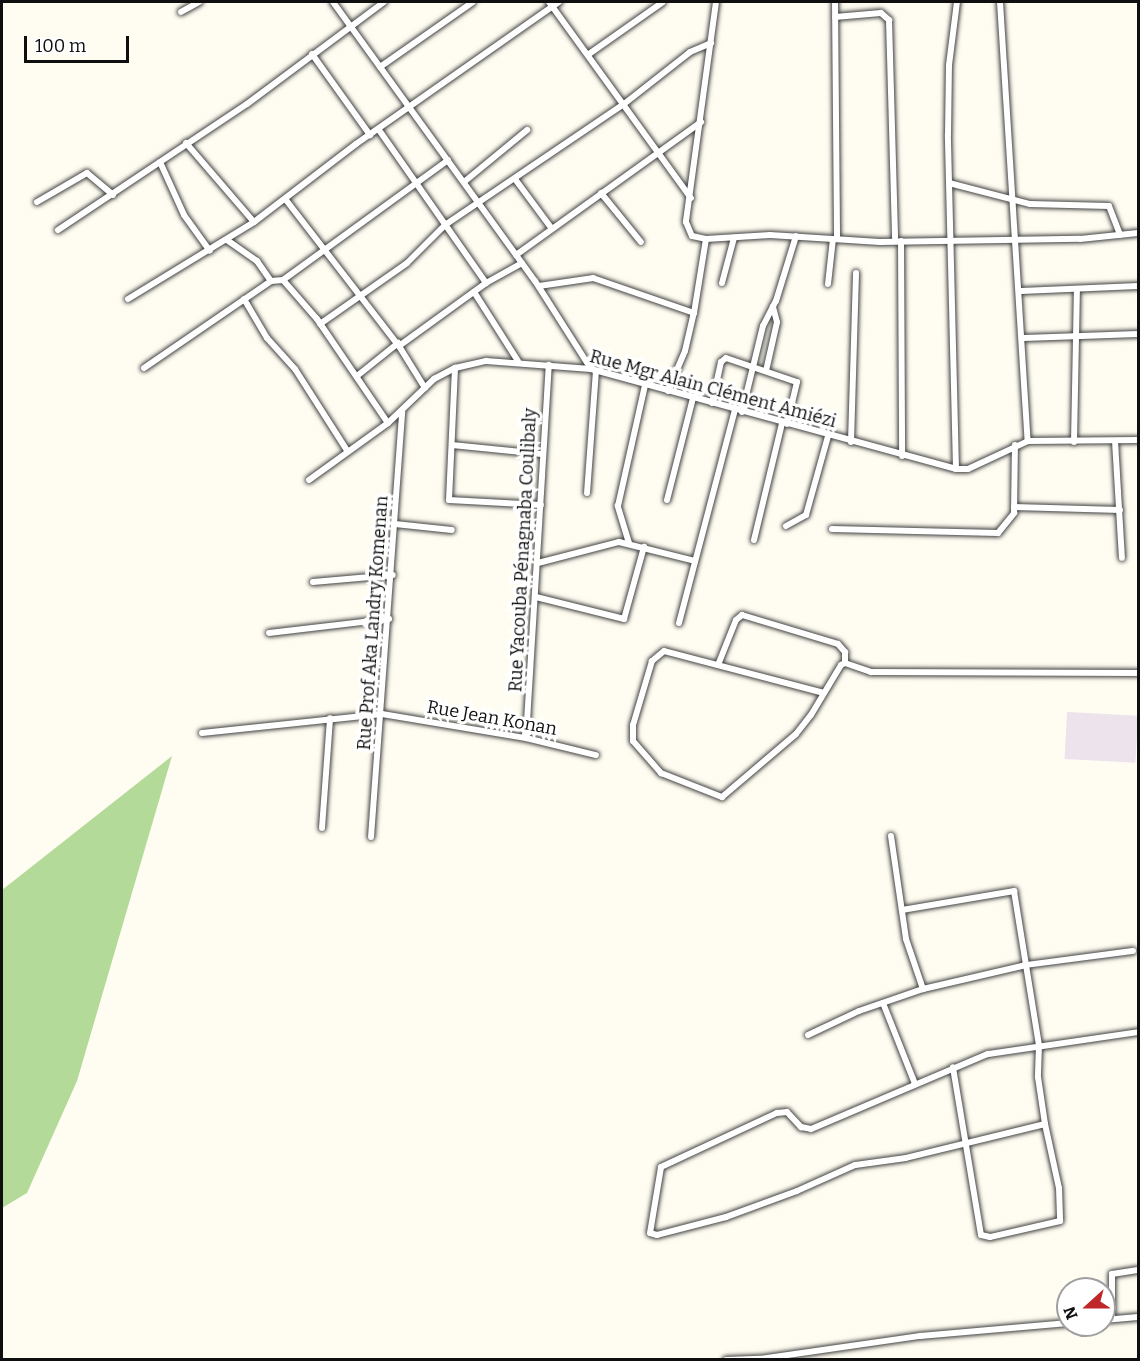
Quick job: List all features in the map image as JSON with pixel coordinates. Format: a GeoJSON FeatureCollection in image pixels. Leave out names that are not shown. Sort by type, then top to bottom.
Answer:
{"type":"FeatureCollection","features":[{"type":"Feature","properties":{"kind":"street"},"geometry":{"type":"LineString","coordinates":[[181,12],[199,2]]}},
{"type":"Feature","properties":{"kind":"street"},"geometry":{"type":"LineString","coordinates":[[333,2],[539,286],[594,370],[587,493]]}},
{"type":"Feature","properties":{"kind":"street"},"geometry":{"type":"LineString","coordinates":[[58,230],[247,104],[350,25],[384,2]]}},
{"type":"Feature","properties":{"kind":"street"},"geometry":{"type":"LineString","coordinates":[[380,67],[473,2]]}},
{"type":"Feature","properties":{"kind":"street"},"geometry":{"type":"LineString","coordinates":[[128,299],[210,251],[286,200],[370,135],[551,4],[559,2]]}},
{"type":"Feature","properties":{"kind":"street"},"geometry":{"type":"LineString","coordinates":[[589,54],[663,2]]}},
{"type":"Feature","properties":{"kind":"street"},"geometry":{"type":"LineString","coordinates":[[716,2],[691,198],[688,231],[692,236],[706,239],[796,236],[898,241],[1138,234]]}},
{"type":"Feature","properties":{"kind":"street"},"geometry":{"type":"LineString","coordinates":[[828,284],[835,239],[835,2]]}},
{"type":"Feature","properties":{"kind":"street"},"geometry":{"type":"LineString","coordinates":[[956,469],[949,183],[949,65],[957,2]]}},
{"type":"Feature","properties":{"kind":"street"},"geometry":{"type":"LineString","coordinates":[[1000,2],[1012,201],[1024,338],[1028,441]]}},
{"type":"Feature","properties":{"kind":"street"},"geometry":{"type":"LineString","coordinates":[[551,4],[691,198]]}},
{"type":"Feature","properties":{"kind":"street"},"geometry":{"type":"LineString","coordinates":[[835,17],[881,13],[889,20],[898,241],[902,456]]}},
{"type":"Feature","properties":{"kind":"street"},"geometry":{"type":"LineString","coordinates":[[320,324],[363,296],[407,262],[445,225],[478,201],[515,179],[624,105],[690,52],[711,43]]}},
{"type":"Feature","properties":{"kind":"street"},"geometry":{"type":"LineString","coordinates":[[312,54],[370,135]]}},
{"type":"Feature","properties":{"kind":"street"},"geometry":{"type":"LineString","coordinates":[[516,255],[701,122]]}},
{"type":"Feature","properties":{"kind":"street"},"geometry":{"type":"LineString","coordinates":[[379,130],[486,283]]}},
{"type":"Feature","properties":{"kind":"street"},"geometry":{"type":"LineString","coordinates":[[464,182],[527,130]]}},
{"type":"Feature","properties":{"kind":"street"},"geometry":{"type":"LineString","coordinates":[[186,143],[254,222]]}},
{"type":"Feature","properties":{"kind":"street"},"geometry":{"type":"LineString","coordinates":[[144,368],[166,349],[272,281],[283,280],[448,159]]}},
{"type":"Feature","properties":{"kind":"street"},"geometry":{"type":"LineString","coordinates":[[160,162],[184,215],[210,251]]}},
{"type":"Feature","properties":{"kind":"street"},"geometry":{"type":"LineString","coordinates":[[37,202],[87,173],[113,195]]}},
{"type":"Feature","properties":{"kind":"street"},"geometry":{"type":"LineString","coordinates":[[515,179],[552,229]]}},
{"type":"Feature","properties":{"kind":"street"},"geometry":{"type":"LineString","coordinates":[[949,183],[1012,201],[1109,206],[1120,235]]}},
{"type":"Feature","properties":{"kind":"street"},"geometry":{"type":"LineString","coordinates":[[602,193],[641,242]]}},
{"type":"Feature","properties":{"kind":"street"},"geometry":{"type":"LineString","coordinates":[[286,200],[363,296],[425,388]]}},
{"type":"Feature","properties":{"kind":"street"},"geometry":{"type":"LineString","coordinates":[[680,623],[695,561],[763,326],[773,307],[796,236]]}},
{"type":"Feature","properties":{"kind":"street"},"geometry":{"type":"LineString","coordinates":[[722,283],[734,238]]}},
{"type":"Feature","properties":{"kind":"street"},"geometry":{"type":"LineString","coordinates":[[668,391],[685,351],[694,313],[706,239]]}},
{"type":"Feature","properties":{"kind":"street"},"geometry":{"type":"LineString","coordinates":[[227,240],[257,261],[272,281]]}},
{"type":"Feature","properties":{"kind":"street"},"geometry":{"type":"LineString","coordinates":[[357,376],[486,283],[522,263]]}},
{"type":"Feature","properties":{"kind":"street"},"geometry":{"type":"LineString","coordinates":[[851,442],[856,273]]}},
{"type":"Feature","properties":{"kind":"street"},"geometry":{"type":"LineString","coordinates":[[539,286],[593,278],[694,313]]}},
{"type":"Feature","properties":{"kind":"street"},"geometry":{"type":"LineString","coordinates":[[283,280],[320,324],[388,423]]}},
{"type":"Feature","properties":{"kind":"street"},"geometry":{"type":"LineString","coordinates":[[1021,291],[1138,286]]}},
{"type":"Feature","properties":{"kind":"street"},"geometry":{"type":"LineString","coordinates":[[1074,442],[1077,290]]}},
{"type":"Feature","properties":{"kind":"street"},"geometry":{"type":"LineString","coordinates":[[474,292],[518,361]]}},
{"type":"Feature","properties":{"kind":"street"},"geometry":{"type":"LineString","coordinates":[[244,299],[267,338],[295,369],[348,452]]}},
{"type":"Feature","properties":{"kind":"street"},"geometry":{"type":"LineString","coordinates":[[766,371],[777,322],[773,307]]}},
{"type":"Feature","properties":{"kind":"street"},"geometry":{"type":"LineString","coordinates":[[1024,338],[1138,334]]}},
{"type":"Feature","properties":{"kind":"street"},"geometry":{"type":"LineString","coordinates":[[712,404],[724,359],[766,371],[799,384],[784,423],[754,540]]}},
{"type":"Feature","properties":{"kind":"street","name":"Rue Mgr Alain Clément Amiézi"},"geometry":{"type":"LineString","coordinates":[[309,480],[388,423],[425,388],[455,368],[486,362],[518,361],[594,370],[828,436],[956,469],[968,469],[1015,445],[1028,441],[1138,440]]}},
{"type":"Feature","properties":{"kind":"street","name":"Rue Yacouba Pénagnaba Coulibaly"},"geometry":{"type":"LineString","coordinates":[[526,738],[549,365]]}},
{"type":"Feature","properties":{"kind":"street"},"geometry":{"type":"LineString","coordinates":[[455,368],[449,500],[542,505]]}},
{"type":"Feature","properties":{"kind":"street"},"geometry":{"type":"LineString","coordinates":[[629,543],[618,506],[645,385]]}},
{"type":"Feature","properties":{"kind":"street"},"geometry":{"type":"LineString","coordinates":[[667,500],[693,398]]}},
{"type":"Feature","properties":{"kind":"street","name":"Rue Prof Aka Landry Komenan"},"geometry":{"type":"LineString","coordinates":[[371,837],[393,575],[402,411]]}},
{"type":"Feature","properties":{"kind":"street"},"geometry":{"type":"LineString","coordinates":[[786,526],[806,515],[828,436]]}},
{"type":"Feature","properties":{"kind":"street"},"geometry":{"type":"LineString","coordinates":[[1115,441],[1122,558]]}},
{"type":"Feature","properties":{"kind":"street"},"geometry":{"type":"LineString","coordinates":[[452,445],[542,454]]}},
{"type":"Feature","properties":{"kind":"street"},"geometry":{"type":"LineString","coordinates":[[832,529],[998,533],[1011,520],[1014,507],[1015,445]]}},
{"type":"Feature","properties":{"kind":"street"},"geometry":{"type":"LineString","coordinates":[[1014,507],[1119,510]]}},
{"type":"Feature","properties":{"kind":"street"},"geometry":{"type":"LineString","coordinates":[[395,524],[452,530]]}},
{"type":"Feature","properties":{"kind":"street"},"geometry":{"type":"LineString","coordinates":[[538,563],[629,543],[695,561]]}},
{"type":"Feature","properties":{"kind":"street"},"geometry":{"type":"LineString","coordinates":[[536,597],[624,619],[644,547]]}},
{"type":"Feature","properties":{"kind":"street"},"geometry":{"type":"LineString","coordinates":[[313,582],[393,575]]}},
{"type":"Feature","properties":{"kind":"street"},"geometry":{"type":"LineString","coordinates":[[718,665],[736,620],[742,615],[838,644],[845,652],[845,663],[824,693],[781,749],[727,796],[718,797],[661,773],[633,741],[632,733],[656,654],[664,651],[824,693]]}},
{"type":"Feature","properties":{"kind":"street"},"geometry":{"type":"LineString","coordinates":[[268,633],[389,619]]}},
{"type":"Feature","properties":{"kind":"street"},"geometry":{"type":"LineString","coordinates":[[845,663],[871,672],[1138,673]]}},
{"type":"Feature","properties":{"kind":"street","name":"Rue Jean Konan"},"geometry":{"type":"LineString","coordinates":[[202,733],[330,717],[382,714],[526,738],[596,755]]}},
{"type":"Feature","properties":{"kind":"street"},"geometry":{"type":"LineString","coordinates":[[322,828],[330,717]]}},
{"type":"Feature","properties":{"kind":"street"},"geometry":{"type":"LineString","coordinates":[[891,836],[906,939],[923,989]]}},
{"type":"Feature","properties":{"kind":"street"},"geometry":{"type":"LineString","coordinates":[[902,910],[1014,891],[1038,1045],[1038,1077],[1045,1124],[1059,1188],[1062,1217],[1057,1223],[990,1237],[981,1235],[968,1141],[953,1067]]}},
{"type":"Feature","properties":{"kind":"street"},"geometry":{"type":"LineString","coordinates":[[808,1035],[883,1003],[923,989],[1026,965],[1133,951]]}},
{"type":"Feature","properties":{"kind":"street"},"geometry":{"type":"LineString","coordinates":[[883,1003],[915,1084]]}},
{"type":"Feature","properties":{"kind":"street"},"geometry":{"type":"LineString","coordinates":[[1045,1124],[906,1158],[855,1165],[726,1217],[657,1235],[650,1233],[660,1170],[665,1165],[782,1112],[788,1112],[801,1127],[811,1129],[988,1054],[1138,1032]]}},
{"type":"Feature","properties":{"kind":"street"},"geometry":{"type":"LineString","coordinates":[[1112,1277],[1112,1274],[1138,1270]]}},
{"type":"Feature","properties":{"kind":"street"},"geometry":{"type":"LineString","coordinates":[[1116,1319],[1138,1317]]}},
{"type":"Feature","properties":{"kind":"street"},"geometry":{"type":"LineString","coordinates":[[726,1359],[760,1359],[920,1336],[1056,1324]]}},
{"type":"Feature","properties":{"kind":"shaded area"},"geometry":{"type":"Polygon","coordinates":[[[1067,712],[1138,716],[1135,763],[1065,759],[1067,712]]]}},
{"type":"Feature","properties":{"kind":"green space"},"geometry":{"type":"Polygon","coordinates":[[[172,756],[77,1081],[27,1193],[2,1208],[2,890],[172,756]]]}}]}
